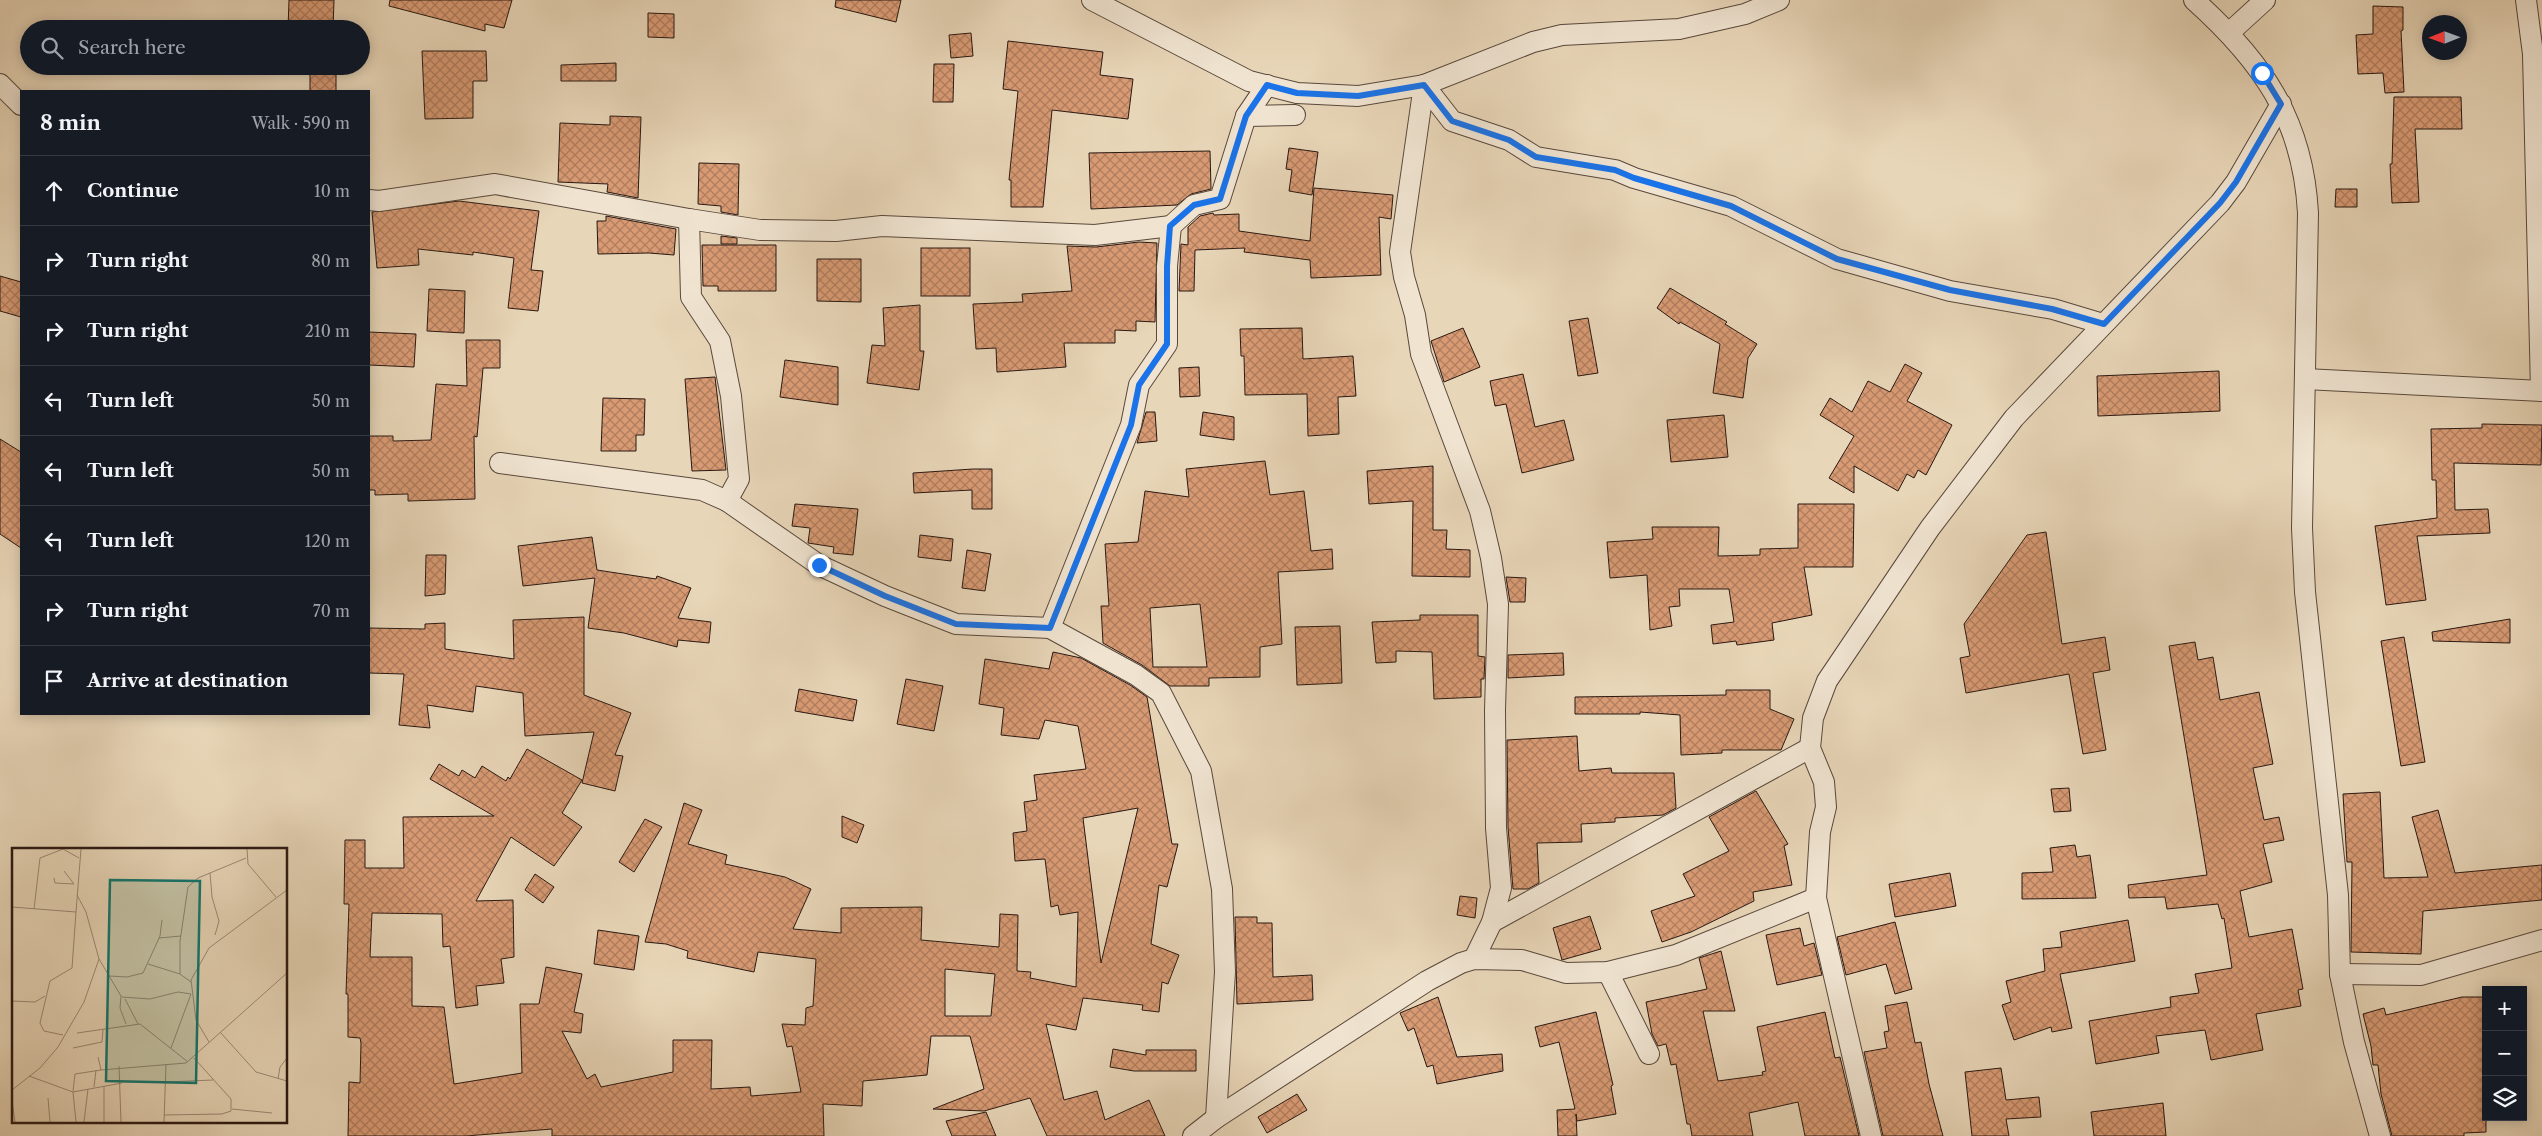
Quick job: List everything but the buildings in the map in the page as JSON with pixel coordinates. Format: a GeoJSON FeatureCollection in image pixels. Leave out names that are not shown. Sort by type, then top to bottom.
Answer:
{"type":"FeatureCollection","features":[{"type":"Feature","properties":{"kind":"street"},"geometry":{"type":"LineString","coordinates":[[1092,0],[1249,81],[1297,93],[1358,96],[1424,85],[1533,42],[1562,36],[1678,29],[1745,14],[1779,0]]}},
{"type":"Feature","properties":{"kind":"street"},"geometry":{"type":"LineString","coordinates":[[2194,0],[2230,32],[2262,73],[2281,104],[2299,147],[2307,180],[2302,528],[2305,592],[2338,895],[2340,974],[2354,1042],[2380,1136]]}},
{"type":"Feature","properties":{"kind":"street"},"geometry":{"type":"LineString","coordinates":[[2230,32],[2264,0]]}},
{"type":"Feature","properties":{"kind":"street"},"geometry":{"type":"LineString","coordinates":[[2305,379],[2541,391],[2534,54],[2526,0]]}},
{"type":"Feature","properties":{"kind":"street"},"geometry":{"type":"LineString","coordinates":[[0,84],[20,104]]}},
{"type":"Feature","properties":{"kind":"street"},"geometry":{"type":"LineString","coordinates":[[370,200],[379,201],[495,184],[760,230],[836,231],[882,226],[1096,235],[1170,226],[1194,205],[1220,199],[1246,116],[1267,85]]}},
{"type":"Feature","properties":{"kind":"street"},"geometry":{"type":"LineString","coordinates":[[1424,85],[1452,121],[1509,140],[1536,157],[1615,170],[1634,178],[1731,206],[1837,259],[1950,290],[2052,309],[2104,324]]}},
{"type":"Feature","properties":{"kind":"street"},"geometry":{"type":"LineString","coordinates":[[1424,85],[1400,252],[1404,277],[1415,314],[1421,354],[1480,511],[1491,558],[1498,604],[1495,710],[1496,828],[1500,888],[1492,922],[1474,959]]}},
{"type":"Feature","properties":{"kind":"street"},"geometry":{"type":"LineString","coordinates":[[1871,1136],[1816,898],[1820,832],[1826,807],[1824,782],[1810,748],[1813,718],[1826,681],[1930,528],[2014,418],[2220,203],[2236,182],[2281,104]]}},
{"type":"Feature","properties":{"kind":"street"},"geometry":{"type":"LineString","coordinates":[[1246,116],[1295,115]]}},
{"type":"Feature","properties":{"kind":"street"},"geometry":{"type":"LineString","coordinates":[[689,219],[691,297],[720,341],[731,396],[739,479],[727,501]]}},
{"type":"Feature","properties":{"kind":"street"},"geometry":{"type":"LineString","coordinates":[[1050,628],[1131,425],[1139,385],[1167,344],[1167,266],[1170,226]]}},
{"type":"Feature","properties":{"kind":"street"},"geometry":{"type":"LineString","coordinates":[[500,463],[702,490],[727,501],[819,565],[902,603],[956,624],[1050,628],[1136,675],[1161,693],[1202,771],[1222,889],[1225,972],[1216,1118]]}},
{"type":"Feature","properties":{"kind":"street"},"geometry":{"type":"LineString","coordinates":[[1492,922],[1810,748]]}},
{"type":"Feature","properties":{"kind":"street"},"geometry":{"type":"LineString","coordinates":[[1193,1136],[1216,1118],[1427,981],[1461,963],[1474,959],[1522,960],[1566,973],[1608,972],[1676,955],[1816,898]]}},
{"type":"Feature","properties":{"kind":"street"},"geometry":{"type":"LineString","coordinates":[[2340,974],[2421,975],[2542,940]]}},
{"type":"Feature","properties":{"kind":"street"},"geometry":{"type":"LineString","coordinates":[[1608,972],[1649,1054]]}},
{"type":"Feature","properties":{"kind":"route"},"geometry":{"type":"LineString","coordinates":[[819,565],[885,596],[956,624],[1050,628],[1131,425],[1139,385],[1167,344],[1167,266],[1170,226],[1194,205],[1220,199],[1246,116],[1267,85],[1297,93],[1358,96],[1424,85],[1452,121],[1509,140],[1536,157],[1615,170],[1634,178],[1731,206],[1837,259],[1950,290],[2052,309],[2104,324],[2220,203],[2236,182],[2281,104],[2262,73]]}}]}
